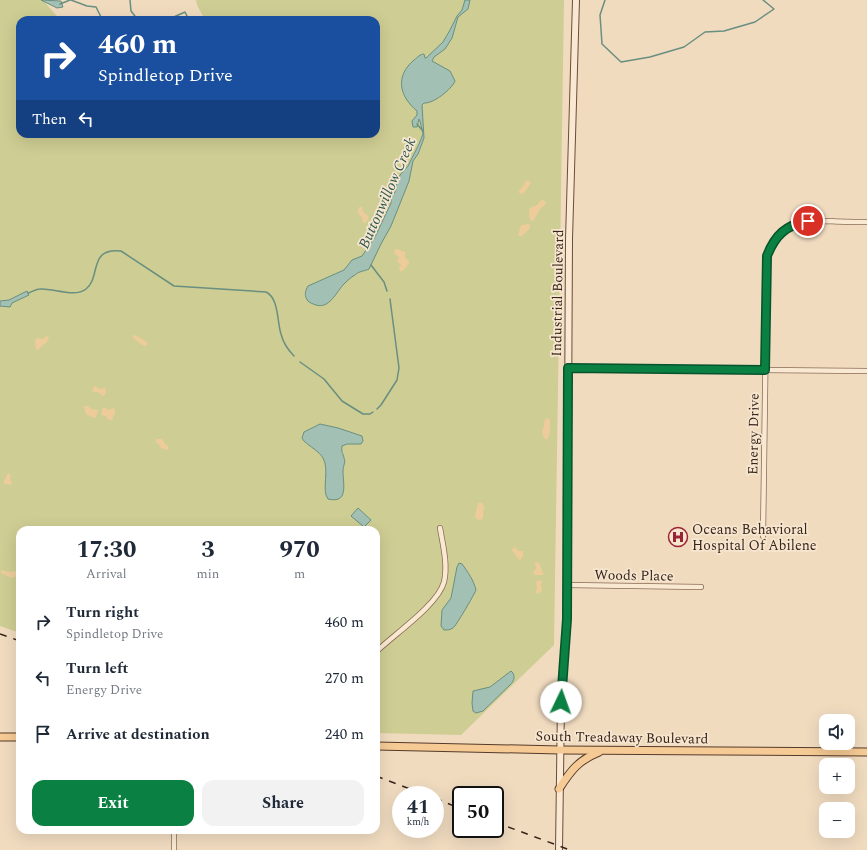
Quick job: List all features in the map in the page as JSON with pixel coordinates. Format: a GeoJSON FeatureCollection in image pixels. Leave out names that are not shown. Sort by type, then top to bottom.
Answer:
{"type":"FeatureCollection","features":[{"type":"Feature","properties":{"kind":"main road","name":"Industrial Boulevard"},"geometry":{"type":"LineString","coordinates":[[559,850],[562,679],[567,619],[569,239],[576,0]]}},
{"type":"Feature","properties":{"kind":"main road"},"geometry":{"type":"LineString","coordinates":[[0,737],[16,737]]}},
{"type":"Feature","properties":{"kind":"main road","name":"South Treadaway Boulevard"},"geometry":{"type":"LineString","coordinates":[[380,746],[560,750],[867,752]]}},
{"type":"Feature","properties":{"kind":"main road"},"geometry":{"type":"LineString","coordinates":[[559,789],[572,769],[586,757],[602,750]]}},
{"type":"Feature","properties":{"kind":"street","name":"Energy Drive"},"geometry":{"type":"LineString","coordinates":[[763,536],[767,256],[775,240],[784,230],[796,224],[808,221],[867,222]]}},
{"type":"Feature","properties":{"kind":"street"},"geometry":{"type":"LineString","coordinates":[[568,368],[867,371]]}},
{"type":"Feature","properties":{"kind":"street"},"geometry":{"type":"LineString","coordinates":[[380,648],[422,611],[442,589],[445,572],[440,528]]}},
{"type":"Feature","properties":{"kind":"street","name":"Woods Place"},"geometry":{"type":"LineString","coordinates":[[567,585],[701,588]]}},
{"type":"Feature","properties":{"kind":"street"},"geometry":{"type":"LineString","coordinates":[[174,834],[174,850]]}},
{"type":"Feature","properties":{"kind":"shaded area"},"geometry":{"type":"Polygon","coordinates":[[[0,0],[43,0],[57,16],[16,16],[16,138],[380,138],[380,16],[203,16],[196,0],[564,0],[554,645],[461,735],[380,733],[380,526],[16,526],[16,632],[0,626],[0,0]]]}},
{"type":"Feature","properties":{"kind":"shaded area"},"geometry":{"type":"Polygon","coordinates":[[[41,0],[61,1],[63,7],[57,8],[41,0]]]}},
{"type":"Feature","properties":{"kind":"shaded area"},"geometry":{"type":"Polygon","coordinates":[[[465,0],[470,0],[468,9],[458,17],[452,38],[445,49],[434,57],[432,61],[450,71],[455,81],[442,95],[422,105],[424,138],[418,154],[413,161],[409,181],[391,226],[369,269],[350,278],[332,300],[325,305],[321,306],[311,303],[305,295],[308,286],[344,270],[352,260],[362,256],[375,237],[391,203],[391,199],[396,190],[400,175],[408,166],[423,134],[419,119],[417,127],[413,127],[412,121],[417,115],[417,111],[406,99],[403,92],[402,79],[404,73],[408,66],[419,56],[424,54],[426,58],[443,42],[457,16],[462,10],[465,0]]]}},
{"type":"Feature","properties":{"kind":"shaded area"},"geometry":{"type":"Polygon","coordinates":[[[27,291],[29,295],[12,303],[10,307],[0,306],[0,301],[9,300],[27,291]]]}},
{"type":"Feature","properties":{"kind":"shaded area"},"geometry":{"type":"Polygon","coordinates":[[[320,424],[362,436],[363,441],[361,444],[347,444],[342,446],[345,461],[343,471],[344,487],[342,496],[335,500],[328,499],[326,495],[326,468],[323,458],[302,438],[304,432],[320,424]]]}},
{"type":"Feature","properties":{"kind":"shaded area"},"geometry":{"type":"Polygon","coordinates":[[[358,508],[371,520],[365,526],[363,526],[351,516],[358,508]]]}},
{"type":"Feature","properties":{"kind":"shaded area"},"geometry":{"type":"Polygon","coordinates":[[[459,563],[462,564],[469,573],[476,590],[455,626],[451,629],[444,630],[441,626],[442,610],[451,598],[459,563]]]}},
{"type":"Feature","properties":{"kind":"shaded area"},"geometry":{"type":"Polygon","coordinates":[[[511,671],[514,678],[510,685],[483,711],[476,713],[473,711],[473,691],[490,687],[511,671]]]}},
{"type":"Feature","properties":{"kind":"sand"},"geometry":{"type":"Polygon","coordinates":[[[528,180],[531,183],[523,194],[519,193],[519,191],[528,180]]]}},
{"type":"Feature","properties":{"kind":"sand"},"geometry":{"type":"Polygon","coordinates":[[[542,199],[546,202],[545,205],[541,208],[533,221],[531,221],[529,214],[530,208],[537,205],[542,199]]]}},
{"type":"Feature","properties":{"kind":"sand"},"geometry":{"type":"Polygon","coordinates":[[[359,207],[362,207],[363,212],[369,218],[365,223],[363,223],[362,217],[358,213],[359,207]]]}},
{"type":"Feature","properties":{"kind":"sand"},"geometry":{"type":"Polygon","coordinates":[[[529,224],[530,228],[522,236],[518,236],[521,225],[529,224]]]}},
{"type":"Feature","properties":{"kind":"sand"},"geometry":{"type":"Polygon","coordinates":[[[397,249],[405,252],[405,258],[409,261],[403,271],[400,271],[399,268],[401,265],[397,261],[399,257],[394,253],[397,249]]]}},
{"type":"Feature","properties":{"kind":"sand"},"geometry":{"type":"Polygon","coordinates":[[[133,335],[147,342],[147,346],[142,345],[133,338],[133,335]]]}},
{"type":"Feature","properties":{"kind":"sand"},"geometry":{"type":"Polygon","coordinates":[[[47,336],[49,337],[47,342],[37,350],[35,344],[36,338],[43,339],[47,336]]]}},
{"type":"Feature","properties":{"kind":"sand"},"geometry":{"type":"Polygon","coordinates":[[[94,386],[99,389],[105,388],[105,395],[102,396],[100,393],[92,391],[94,386]]]}},
{"type":"Feature","properties":{"kind":"sand"},"geometry":{"type":"Polygon","coordinates":[[[84,406],[98,410],[96,417],[94,418],[86,414],[84,406]]]}},
{"type":"Feature","properties":{"kind":"sand"},"geometry":{"type":"Polygon","coordinates":[[[103,407],[109,410],[113,408],[115,409],[112,420],[109,420],[106,416],[101,415],[103,407]]]}},
{"type":"Feature","properties":{"kind":"sand"},"geometry":{"type":"Polygon","coordinates":[[[546,418],[550,420],[550,433],[547,440],[544,438],[542,431],[546,418]]]}},
{"type":"Feature","properties":{"kind":"sand"},"geometry":{"type":"Polygon","coordinates":[[[156,439],[162,439],[168,446],[168,450],[161,448],[159,444],[156,443],[156,439]]]}},
{"type":"Feature","properties":{"kind":"sand"},"geometry":{"type":"Polygon","coordinates":[[[8,473],[11,475],[11,485],[3,483],[8,473]]]}},
{"type":"Feature","properties":{"kind":"sand"},"geometry":{"type":"Polygon","coordinates":[[[478,503],[482,503],[484,507],[483,518],[481,520],[476,519],[475,516],[478,503]]]}},
{"type":"Feature","properties":{"kind":"sand"},"geometry":{"type":"Polygon","coordinates":[[[514,547],[518,551],[523,551],[523,556],[520,561],[512,550],[514,547]]]}},
{"type":"Feature","properties":{"kind":"sand"},"geometry":{"type":"Polygon","coordinates":[[[535,562],[539,563],[544,575],[534,574],[533,572],[536,569],[535,562]]]}},
{"type":"Feature","properties":{"kind":"sand"},"geometry":{"type":"Polygon","coordinates":[[[1,570],[9,572],[16,571],[16,576],[11,578],[1,573],[1,570]]]}},
{"type":"Feature","properties":{"kind":"sand"},"geometry":{"type":"Polygon","coordinates":[[[538,580],[542,581],[542,591],[537,594],[536,582],[538,580]]]}},
{"type":"Feature","properties":{"kind":"waterway"},"geometry":{"type":"LineString","coordinates":[[60,4],[70,0]]}},
{"type":"Feature","properties":{"kind":"waterway"},"geometry":{"type":"LineString","coordinates":[[71,0],[87,6],[96,7],[100,16]]}},
{"type":"Feature","properties":{"kind":"waterway"},"geometry":{"type":"LineString","coordinates":[[130,0],[131,11],[135,16]]}},
{"type":"Feature","properties":{"kind":"waterway","name":"Buttonwillow Creek"},"geometry":{"type":"LineString","coordinates":[[605,0],[600,15],[602,44],[621,62],[650,57],[684,47],[705,32],[724,31],[755,22],[774,9],[763,0]]}},
{"type":"Feature","properties":{"kind":"waterway"},"geometry":{"type":"LineString","coordinates":[[176,16],[185,12],[187,16]]}},
{"type":"Feature","properties":{"kind":"waterway","name":"Buttonwillow Creek"},"geometry":{"type":"LineString","coordinates":[[417,124],[422,130]]}},
{"type":"Feature","properties":{"kind":"waterway","name":"Buttonwillow Creek"},"geometry":{"type":"LineString","coordinates":[[28,293],[37,289],[70,293],[81,292],[90,284],[99,258],[111,251],[121,251],[174,286],[266,292],[273,299],[282,337],[286,346],[294,356]]}},
{"type":"Feature","properties":{"kind":"waterway","name":"Buttonwillow Creek"},"geometry":{"type":"LineString","coordinates":[[371,265],[384,282],[387,291]]}},
{"type":"Feature","properties":{"kind":"waterway","name":"Buttonwillow Creek"},"geometry":{"type":"LineString","coordinates":[[377,409],[397,380],[399,368],[390,299]]}},
{"type":"Feature","properties":{"kind":"waterway","name":"Buttonwillow Creek"},"geometry":{"type":"LineString","coordinates":[[300,362],[324,379],[342,401],[363,414],[370,414],[373,412]]}},
{"type":"Feature","properties":{"kind":"railway"},"geometry":{"type":"LineString","coordinates":[[0,634],[16,640]]}},
{"type":"Feature","properties":{"kind":"railway"},"geometry":{"type":"LineString","coordinates":[[380,778],[402,786]]}},
{"type":"Feature","properties":{"kind":"railway"},"geometry":{"type":"LineString","coordinates":[[444,802],[452,805]]}},
{"type":"Feature","properties":{"kind":"railway"},"geometry":{"type":"LineString","coordinates":[[504,825],[570,850]]}},
{"type":"Feature","properties":{"kind":"place","name":"Oceans Behavioral Hospital Of Abilene"},"geometry":{"type":"Point","coordinates":[678,537]}},
{"type":"Feature","properties":{"kind":"route"},"geometry":{"type":"LineString","coordinates":[[561,702],[567,619],[568,368],[765,370],[767,256],[771,246],[784,230],[796,224],[808,221]]}}]}
